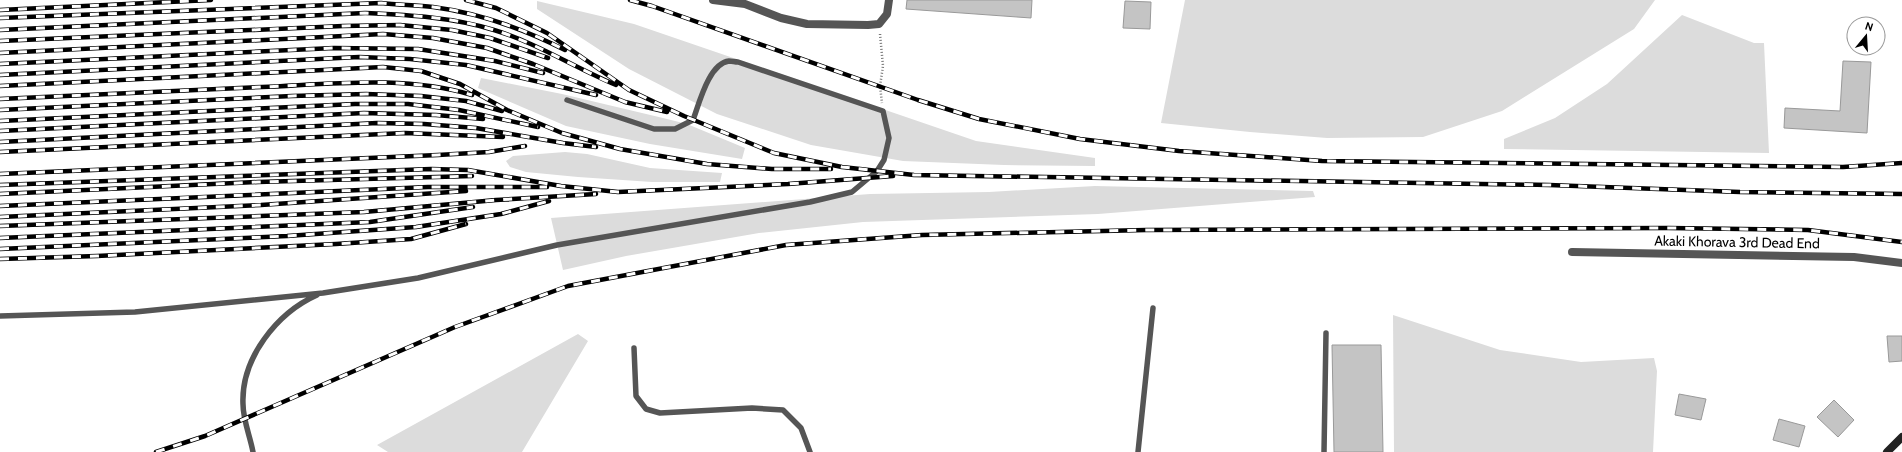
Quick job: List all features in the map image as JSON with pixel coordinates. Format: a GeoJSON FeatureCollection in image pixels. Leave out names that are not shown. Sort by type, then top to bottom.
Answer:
{"type":"FeatureCollection","features":[{"type":"Feature","properties":{"kind":"street"},"geometry":{"type":"LineString","coordinates":[[713,0],[745,4],[781,18],[807,24],[868,25],[878,24],[887,14],[890,0]]}},
{"type":"Feature","properties":{"kind":"street","name":"Akaki Khorava 3rd Dead End"},"geometry":{"type":"LineString","coordinates":[[1572,252],[1854,257],[1902,263]]}},
{"type":"Feature","properties":{"kind":"street"},"geometry":{"type":"LineString","coordinates":[[1887,452],[1902,437]]}},
{"type":"Feature","properties":{"kind":"lane"},"geometry":{"type":"LineString","coordinates":[[0,316],[135,312],[323,293],[418,278],[557,245],[810,202],[852,192],[877,171],[884,160],[889,138],[883,111],[738,62],[729,61],[723,63],[710,74],[693,120],[675,129],[654,129],[567,100]]}},
{"type":"Feature","properties":{"kind":"lane"},"geometry":{"type":"LineString","coordinates":[[253,452],[244,419],[243,403],[244,381],[257,350],[278,323],[306,300],[323,293]]}},
{"type":"Feature","properties":{"kind":"lane"},"geometry":{"type":"LineString","coordinates":[[1138,452],[1153,308]]}},
{"type":"Feature","properties":{"kind":"lane"},"geometry":{"type":"LineString","coordinates":[[1324,452],[1326,333]]}},
{"type":"Feature","properties":{"kind":"lane"},"geometry":{"type":"LineString","coordinates":[[634,348],[636,396],[646,409],[660,413],[752,408],[783,410],[801,428],[810,452]]}},
{"type":"Feature","properties":{"kind":"path"},"geometry":{"type":"LineString","coordinates":[[878,24],[883,66],[880,86],[883,111]]}},
{"type":"Feature","properties":{"kind":"shaded area"},"geometry":{"type":"Polygon","coordinates":[[[1185,0],[1655,0],[1634,29],[1502,111],[1423,137],[1327,138],[1161,123],[1185,0]]]}},
{"type":"Feature","properties":{"kind":"shaded area"},"geometry":{"type":"Polygon","coordinates":[[[537,1],[634,24],[976,141],[1095,158],[1095,166],[1004,165],[903,161],[811,145],[717,114],[629,69],[537,9],[537,1]]]}},
{"type":"Feature","properties":{"kind":"shaded area"},"geometry":{"type":"Polygon","coordinates":[[[1682,15],[1754,43],[1764,43],[1769,153],[1504,149],[1504,139],[1555,118],[1607,84],[1682,15]]]}},
{"type":"Feature","properties":{"kind":"shaded area"},"geometry":{"type":"Polygon","coordinates":[[[481,78],[562,94],[687,124],[745,148],[742,159],[650,144],[566,126],[478,88],[481,78]]]}},
{"type":"Feature","properties":{"kind":"shaded area"},"geometry":{"type":"Polygon","coordinates":[[[565,152],[587,154],[650,168],[722,173],[720,182],[652,182],[526,172],[510,167],[506,161],[513,156],[565,152]]]}},
{"type":"Feature","properties":{"kind":"shaded area"},"geometry":{"type":"Polygon","coordinates":[[[1095,186],[1313,191],[1315,197],[1098,214],[863,222],[759,233],[626,256],[563,270],[551,218],[870,194],[989,192],[1095,186]]]}},
{"type":"Feature","properties":{"kind":"shaded area"},"geometry":{"type":"Polygon","coordinates":[[[1393,315],[1500,350],[1581,362],[1654,358],[1657,371],[1653,452],[1394,452],[1393,315]]]}},
{"type":"Feature","properties":{"kind":"shaded area"},"geometry":{"type":"Polygon","coordinates":[[[578,334],[588,341],[522,452],[388,452],[377,445],[578,334]]]}},
{"type":"Feature","properties":{"kind":"building"},"geometry":{"type":"Polygon","coordinates":[[[907,0],[1032,0],[1031,18],[906,9],[907,0]]]}},
{"type":"Feature","properties":{"kind":"building"},"geometry":{"type":"Polygon","coordinates":[[[1125,1],[1151,2],[1150,29],[1123,28],[1125,1]]]}},
{"type":"Feature","properties":{"kind":"building"},"geometry":{"type":"Polygon","coordinates":[[[1843,61],[1871,62],[1867,133],[1784,128],[1785,108],[1840,111],[1843,61]]]}},
{"type":"Feature","properties":{"kind":"building"},"geometry":{"type":"Polygon","coordinates":[[[1887,336],[1902,336],[1902,361],[1889,362],[1887,336]]]}},
{"type":"Feature","properties":{"kind":"building"},"geometry":{"type":"Polygon","coordinates":[[[1332,345],[1381,345],[1383,452],[1334,452],[1332,345]]]}},
{"type":"Feature","properties":{"kind":"building"},"geometry":{"type":"Polygon","coordinates":[[[1679,394],[1706,399],[1701,420],[1675,415],[1679,394]]]}},
{"type":"Feature","properties":{"kind":"building"},"geometry":{"type":"Polygon","coordinates":[[[1834,400],[1854,420],[1838,437],[1817,417],[1834,400]]]}},
{"type":"Feature","properties":{"kind":"building"},"geometry":{"type":"Polygon","coordinates":[[[1779,419],[1805,426],[1799,447],[1773,440],[1779,419]]]}},
{"type":"Feature","properties":{"kind":"railway"},"geometry":{"type":"LineString","coordinates":[[0,10],[211,0]]}},
{"type":"Feature","properties":{"kind":"railway"},"geometry":{"type":"LineString","coordinates":[[466,0],[496,8],[547,33],[629,90],[684,116],[774,153],[842,167],[914,175],[1549,185],[1740,192],[1902,194]]}},
{"type":"Feature","properties":{"kind":"railway"},"geometry":{"type":"LineString","coordinates":[[630,0],[652,6],[918,100],[979,119],[1080,139],[1179,151],[1322,161],[1843,167],[1902,163]]}},
{"type":"Feature","properties":{"kind":"railway"},"geometry":{"type":"LineString","coordinates":[[0,18],[381,3],[433,7],[467,13],[534,35],[565,50]]}},
{"type":"Feature","properties":{"kind":"railway"},"geometry":{"type":"LineString","coordinates":[[0,30],[365,13],[414,16],[463,22],[510,35],[616,85]]}},
{"type":"Feature","properties":{"kind":"railway"},"geometry":{"type":"LineString","coordinates":[[0,41],[343,26],[400,25],[452,30],[490,38],[548,58]]}},
{"type":"Feature","properties":{"kind":"railway"},"geometry":{"type":"LineString","coordinates":[[0,53],[383,34],[433,38],[487,48],[533,64],[625,102],[667,112]]}},
{"type":"Feature","properties":{"kind":"railway"},"geometry":{"type":"LineString","coordinates":[[0,64],[334,48],[418,49],[495,61],[543,73]]}},
{"type":"Feature","properties":{"kind":"railway"},"geometry":{"type":"LineString","coordinates":[[0,75],[359,57],[410,59],[466,65],[596,95]]}},
{"type":"Feature","properties":{"kind":"railway"},"geometry":{"type":"LineString","coordinates":[[0,86],[383,67],[421,71],[460,84],[507,110],[562,133],[620,149],[707,164],[772,169],[831,169]]}},
{"type":"Feature","properties":{"kind":"railway"},"geometry":{"type":"LineString","coordinates":[[0,99],[368,82],[421,85],[472,95]]}},
{"type":"Feature","properties":{"kind":"railway"},"geometry":{"type":"LineString","coordinates":[[0,110],[292,96],[366,94],[421,96],[466,101],[502,111]]}},
{"type":"Feature","properties":{"kind":"railway"},"geometry":{"type":"LineString","coordinates":[[0,121],[355,104],[408,104],[459,110],[538,127]]}},
{"type":"Feature","properties":{"kind":"railway"},"geometry":{"type":"LineString","coordinates":[[0,131],[364,113],[436,115],[483,119]]}},
{"type":"Feature","properties":{"kind":"railway"},"geometry":{"type":"LineString","coordinates":[[0,142],[377,123],[424,124],[476,128],[563,143],[596,147]]}},
{"type":"Feature","properties":{"kind":"railway"},"geometry":{"type":"LineString","coordinates":[[0,152],[405,133],[503,137]]}},
{"type":"Feature","properties":{"kind":"railway"},"geometry":{"type":"LineString","coordinates":[[0,174],[438,155],[489,152],[525,146]]}},
{"type":"Feature","properties":{"kind":"railway"},"geometry":{"type":"LineString","coordinates":[[0,185],[431,169],[468,170],[561,186],[618,192],[788,184],[893,176]]}},
{"type":"Feature","properties":{"kind":"railway"},"geometry":{"type":"LineString","coordinates":[[0,194],[258,182],[472,176]]}},
{"type":"Feature","properties":{"kind":"railway"},"geometry":{"type":"LineString","coordinates":[[0,206],[428,187],[547,187]]}},
{"type":"Feature","properties":{"kind":"railway"},"geometry":{"type":"LineString","coordinates":[[0,217],[261,205],[466,191]]}},
{"type":"Feature","properties":{"kind":"railway"},"geometry":{"type":"LineString","coordinates":[[0,226],[364,212],[496,200],[596,194]]}},
{"type":"Feature","properties":{"kind":"railway"},"geometry":{"type":"LineString","coordinates":[[0,249],[287,236],[416,227],[501,214],[549,201]]}},
{"type":"Feature","properties":{"kind":"railway"},"geometry":{"type":"LineString","coordinates":[[0,238],[370,222],[473,207]]}},
{"type":"Feature","properties":{"kind":"railway"},"geometry":{"type":"LineString","coordinates":[[0,259],[97,256],[411,239],[466,224]]}},
{"type":"Feature","properties":{"kind":"railway"},"geometry":{"type":"LineString","coordinates":[[156,452],[205,436],[455,327],[568,286],[786,245],[922,235],[1146,230],[1668,228],[1808,230],[1902,242]]}}]}
